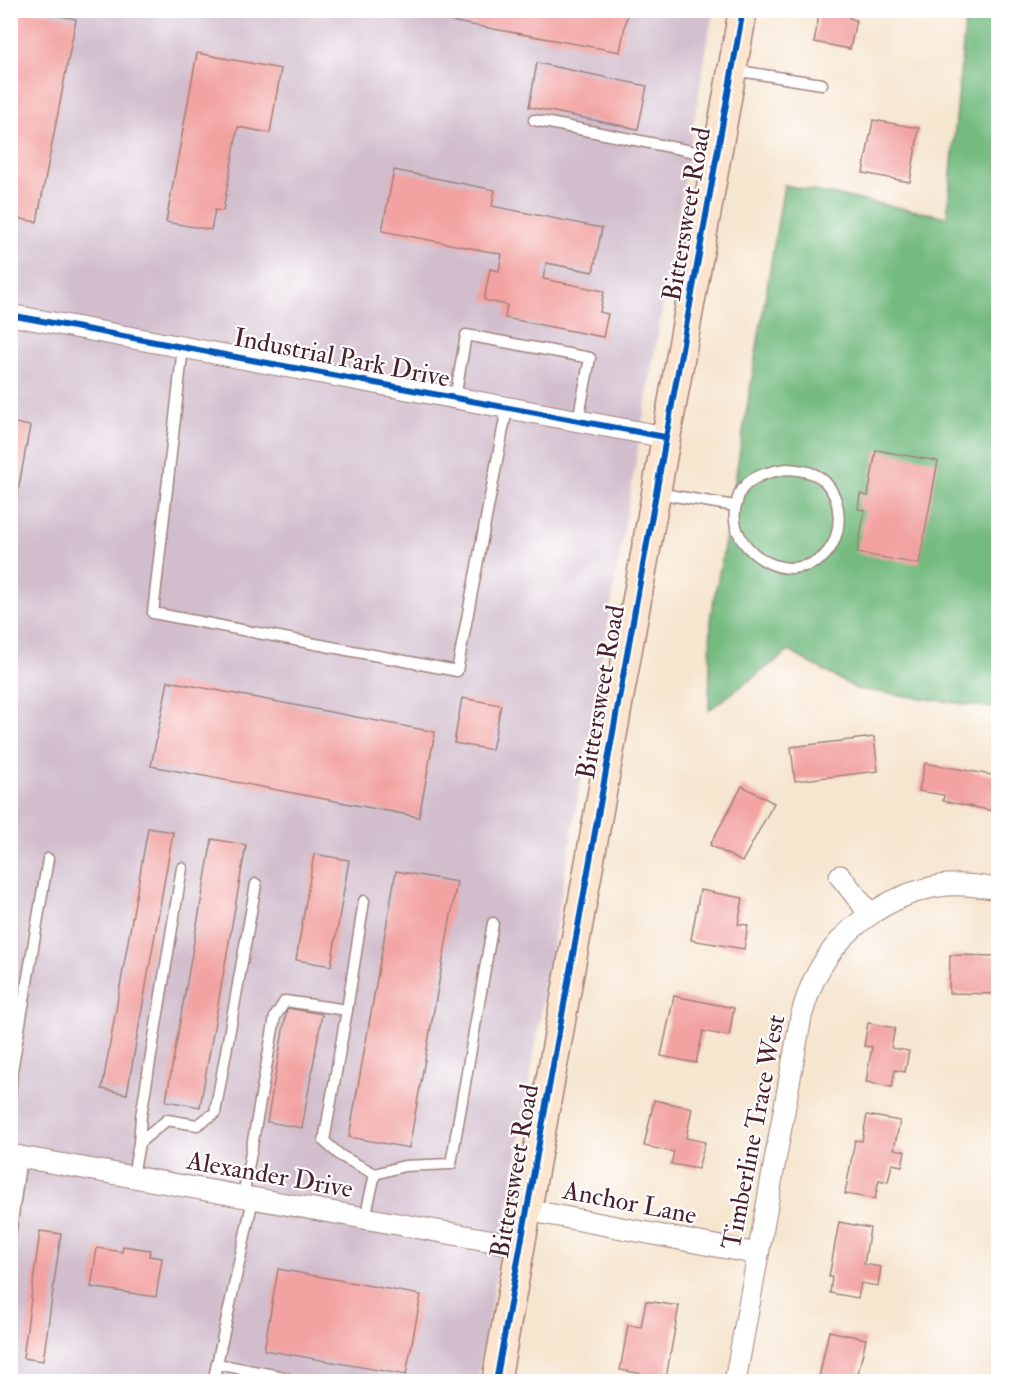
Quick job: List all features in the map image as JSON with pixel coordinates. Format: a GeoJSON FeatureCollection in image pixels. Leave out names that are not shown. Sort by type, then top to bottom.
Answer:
{"type":"FeatureCollection","features":[{"type":"Feature","properties":{"kind":"street","name":"Bittersweet Road"},"geometry":{"type":"LineString","coordinates":[[496,1382],[743,10]]}},
{"type":"Feature","properties":{"kind":"street","name":"Industrial Park Drive"},"geometry":{"type":"LineString","coordinates":[[10,315],[665,437]]}},
{"type":"Feature","properties":{"kind":"street"},"geometry":{"type":"LineString","coordinates":[[840,876],[870,914]]}},
{"type":"Feature","properties":{"kind":"street","name":"Timberline Trace West"},"geometry":{"type":"LineString","coordinates":[[735,1382],[801,1017],[816,975],[832,950],[853,928],[870,914],[890,903],[940,886],[968,885],[999,889]]}},
{"type":"Feature","properties":{"kind":"street","name":"Alexander Drive"},"geometry":{"type":"LineString","coordinates":[[16,1156],[521,1246]]}},
{"type":"Feature","properties":{"kind":"street","name":"Anchor Lane"},"geometry":{"type":"LineString","coordinates":[[527,1210],[758,1254]]}},
{"type":"Feature","properties":{"kind":"lane"},"geometry":{"type":"LineString","coordinates":[[733,70],[822,84]]}},
{"type":"Feature","properties":{"kind":"lane"},"geometry":{"type":"LineString","coordinates":[[534,120],[716,156]]}},
{"type":"Feature","properties":{"kind":"lane"},"geometry":{"type":"LineString","coordinates":[[455,398],[466,335],[590,358],[578,421]]}},
{"type":"Feature","properties":{"kind":"lane"},"geometry":{"type":"LineString","coordinates":[[183,347],[153,613],[457,671],[507,408]]}},
{"type":"Feature","properties":{"kind":"lane"},"geometry":{"type":"LineString","coordinates":[[805,470],[821,478],[833,491],[838,509],[839,527],[833,543],[822,557],[811,564],[793,568],[776,566],[751,551],[741,538],[734,522],[735,506],[741,490],[755,478],[771,471],[805,470]]}},
{"type":"Feature","properties":{"kind":"lane"},"geometry":{"type":"LineString","coordinates":[[655,493],[735,506]]}},
{"type":"Feature","properties":{"kind":"lane"},"geometry":{"type":"LineString","coordinates":[[10,1097],[12,1071],[48,859]]}},
{"type":"Feature","properties":{"kind":"lane"},"geometry":{"type":"LineString","coordinates":[[133,1176],[182,868]]}},
{"type":"Feature","properties":{"kind":"lane"},"geometry":{"type":"LineString","coordinates":[[139,1143],[167,1120],[197,1125],[215,1113],[256,884]]}},
{"type":"Feature","properties":{"kind":"lane"},"geometry":{"type":"LineString","coordinates":[[364,901],[324,1141],[341,1156],[375,1174],[404,1166],[451,1164],[493,923]]}},
{"type":"Feature","properties":{"kind":"lane"},"geometry":{"type":"LineString","coordinates":[[213,1382],[248,1198],[275,1017],[285,1001],[347,1010]]}},
{"type":"Feature","properties":{"kind":"lane"},"geometry":{"type":"LineString","coordinates":[[10,1237],[16,1156]]}},
{"type":"Feature","properties":{"kind":"lane"},"geometry":{"type":"LineString","coordinates":[[365,1218],[375,1174]]}},
{"type":"Feature","properties":{"kind":"lane"},"geometry":{"type":"LineString","coordinates":[[217,1364],[284,1377],[284,1382]]}},
{"type":"Feature","properties":{"kind":"shaded area"},"geometry":{"type":"Polygon","coordinates":[[[10,11],[713,11],[478,1381],[11,1381],[10,11]]]}},
{"type":"Feature","properties":{"kind":"green space"},"geometry":{"type":"Polygon","coordinates":[[[966,11],[998,11],[998,709],[857,689],[789,651],[709,710],[711,613],[784,185],[947,217],[966,11]]]}},
{"type":"Feature","properties":{"kind":"building"},"geometry":{"type":"Polygon","coordinates":[[[10,10],[32,10],[76,19],[37,222],[10,217],[10,10]]]}},
{"type":"Feature","properties":{"kind":"building"},"geometry":{"type":"Polygon","coordinates":[[[412,10],[628,10],[620,52],[411,14],[412,10]]]}},
{"type":"Feature","properties":{"kind":"building"},"geometry":{"type":"Polygon","coordinates":[[[820,10],[851,10],[849,18],[856,20],[850,49],[814,42],[820,10]]]}},
{"type":"Feature","properties":{"kind":"building"},"geometry":{"type":"Polygon","coordinates":[[[197,53],[281,69],[270,133],[238,127],[223,211],[215,210],[211,230],[166,222],[197,53]]]}},
{"type":"Feature","properties":{"kind":"building"},"geometry":{"type":"Polygon","coordinates":[[[537,63],[647,86],[638,129],[529,107],[537,63]]]}},
{"type":"Feature","properties":{"kind":"building"},"geometry":{"type":"Polygon","coordinates":[[[873,120],[919,128],[910,182],[863,173],[873,120]]]}},
{"type":"Feature","properties":{"kind":"building"},"geometry":{"type":"Polygon","coordinates":[[[394,170],[495,190],[492,206],[602,228],[593,272],[546,263],[543,279],[604,291],[600,312],[608,314],[603,337],[505,318],[507,305],[484,300],[490,269],[499,271],[502,254],[382,231],[394,170]]]}},
{"type":"Feature","properties":{"kind":"building"},"geometry":{"type":"Polygon","coordinates":[[[10,422],[30,426],[12,524],[10,524],[10,422]]]}},
{"type":"Feature","properties":{"kind":"building"},"geometry":{"type":"Polygon","coordinates":[[[876,450],[938,461],[919,564],[857,553],[865,510],[858,509],[860,494],[868,496],[876,450]]]}},
{"type":"Feature","properties":{"kind":"building"},"geometry":{"type":"Polygon","coordinates":[[[168,681],[435,732],[419,817],[151,766],[168,681]]]}},
{"type":"Feature","properties":{"kind":"building"},"geometry":{"type":"Polygon","coordinates":[[[462,698],[501,705],[492,750],[454,743],[462,698]]]}},
{"type":"Feature","properties":{"kind":"building"},"geometry":{"type":"Polygon","coordinates":[[[874,737],[878,771],[795,781],[791,747],[874,737]]]}},
{"type":"Feature","properties":{"kind":"building"},"geometry":{"type":"Polygon","coordinates":[[[925,763],[998,776],[994,811],[943,801],[944,795],[919,791],[925,763]]]}},
{"type":"Feature","properties":{"kind":"building"},"geometry":{"type":"Polygon","coordinates":[[[742,786],[774,803],[742,862],[710,845],[742,786]]]}},
{"type":"Feature","properties":{"kind":"building"},"geometry":{"type":"Polygon","coordinates":[[[148,828],[173,832],[127,1094],[102,1089],[148,828]]]}},
{"type":"Feature","properties":{"kind":"building"},"geometry":{"type":"Polygon","coordinates":[[[212,839],[246,845],[200,1107],[166,1101],[212,839]]]}},
{"type":"Feature","properties":{"kind":"building"},"geometry":{"type":"Polygon","coordinates":[[[314,854],[349,860],[331,966],[296,960],[314,854]]]}},
{"type":"Feature","properties":{"kind":"building"},"geometry":{"type":"Polygon","coordinates":[[[396,871],[457,882],[409,1148],[349,1137],[396,871]]]}},
{"type":"Feature","properties":{"kind":"building"},"geometry":{"type":"Polygon","coordinates":[[[700,890],[743,898],[738,924],[748,925],[744,949],[691,940],[700,890]]]}},
{"type":"Feature","properties":{"kind":"building"},"geometry":{"type":"Polygon","coordinates":[[[950,955],[998,956],[998,994],[949,993],[950,955]]]}},
{"type":"Feature","properties":{"kind":"building"},"geometry":{"type":"Polygon","coordinates":[[[674,996],[734,1008],[729,1036],[703,1031],[696,1063],[661,1056],[674,996]]]}},
{"type":"Feature","properties":{"kind":"building"},"geometry":{"type":"Polygon","coordinates":[[[287,1008],[322,1014],[302,1128],[267,1122],[287,1008]]]}},
{"type":"Feature","properties":{"kind":"building"},"geometry":{"type":"Polygon","coordinates":[[[868,1023],[895,1028],[891,1048],[909,1051],[905,1072],[895,1070],[892,1087],[866,1082],[872,1047],[864,1046],[868,1023]]]}},
{"type":"Feature","properties":{"kind":"building"},"geometry":{"type":"Polygon","coordinates":[[[654,1100],[692,1108],[686,1138],[705,1142],[698,1169],[671,1164],[674,1152],[644,1146],[654,1100]]]}},
{"type":"Feature","properties":{"kind":"building"},"geometry":{"type":"Polygon","coordinates":[[[867,1115],[900,1121],[894,1149],[905,1151],[902,1166],[892,1164],[888,1182],[879,1180],[875,1199],[845,1194],[855,1140],[862,1141],[867,1115]]]}},
{"type":"Feature","properties":{"kind":"building"},"geometry":{"type":"Polygon","coordinates":[[[839,1222],[870,1228],[864,1264],[881,1267],[878,1286],[861,1283],[858,1298],[830,1293],[832,1277],[829,1277],[839,1222]]]}},
{"type":"Feature","properties":{"kind":"building"},"geometry":{"type":"Polygon","coordinates":[[[40,1231],[61,1234],[43,1361],[23,1358],[40,1231]]]}},
{"type":"Feature","properties":{"kind":"building"},"geometry":{"type":"Polygon","coordinates":[[[123,1246],[150,1250],[149,1256],[162,1258],[156,1297],[91,1287],[97,1248],[122,1252],[123,1246]]]}},
{"type":"Feature","properties":{"kind":"building"},"geometry":{"type":"Polygon","coordinates":[[[278,1269],[421,1295],[406,1375],[264,1350],[278,1269]]]}},
{"type":"Feature","properties":{"kind":"building"},"geometry":{"type":"Polygon","coordinates":[[[646,1301],[679,1306],[666,1378],[620,1370],[628,1325],[641,1327],[646,1301]]]}},
{"type":"Feature","properties":{"kind":"building"},"geometry":{"type":"Polygon","coordinates":[[[829,1331],[866,1339],[856,1382],[818,1382],[829,1331]]]}},
{"type":"Feature","properties":{"kind":"cycle path"},"geometry":{"type":"LineString","coordinates":[[496,1382],[743,10]]}},
{"type":"Feature","properties":{"kind":"cycle path"},"geometry":{"type":"LineString","coordinates":[[10,315],[665,437]]}}]}
